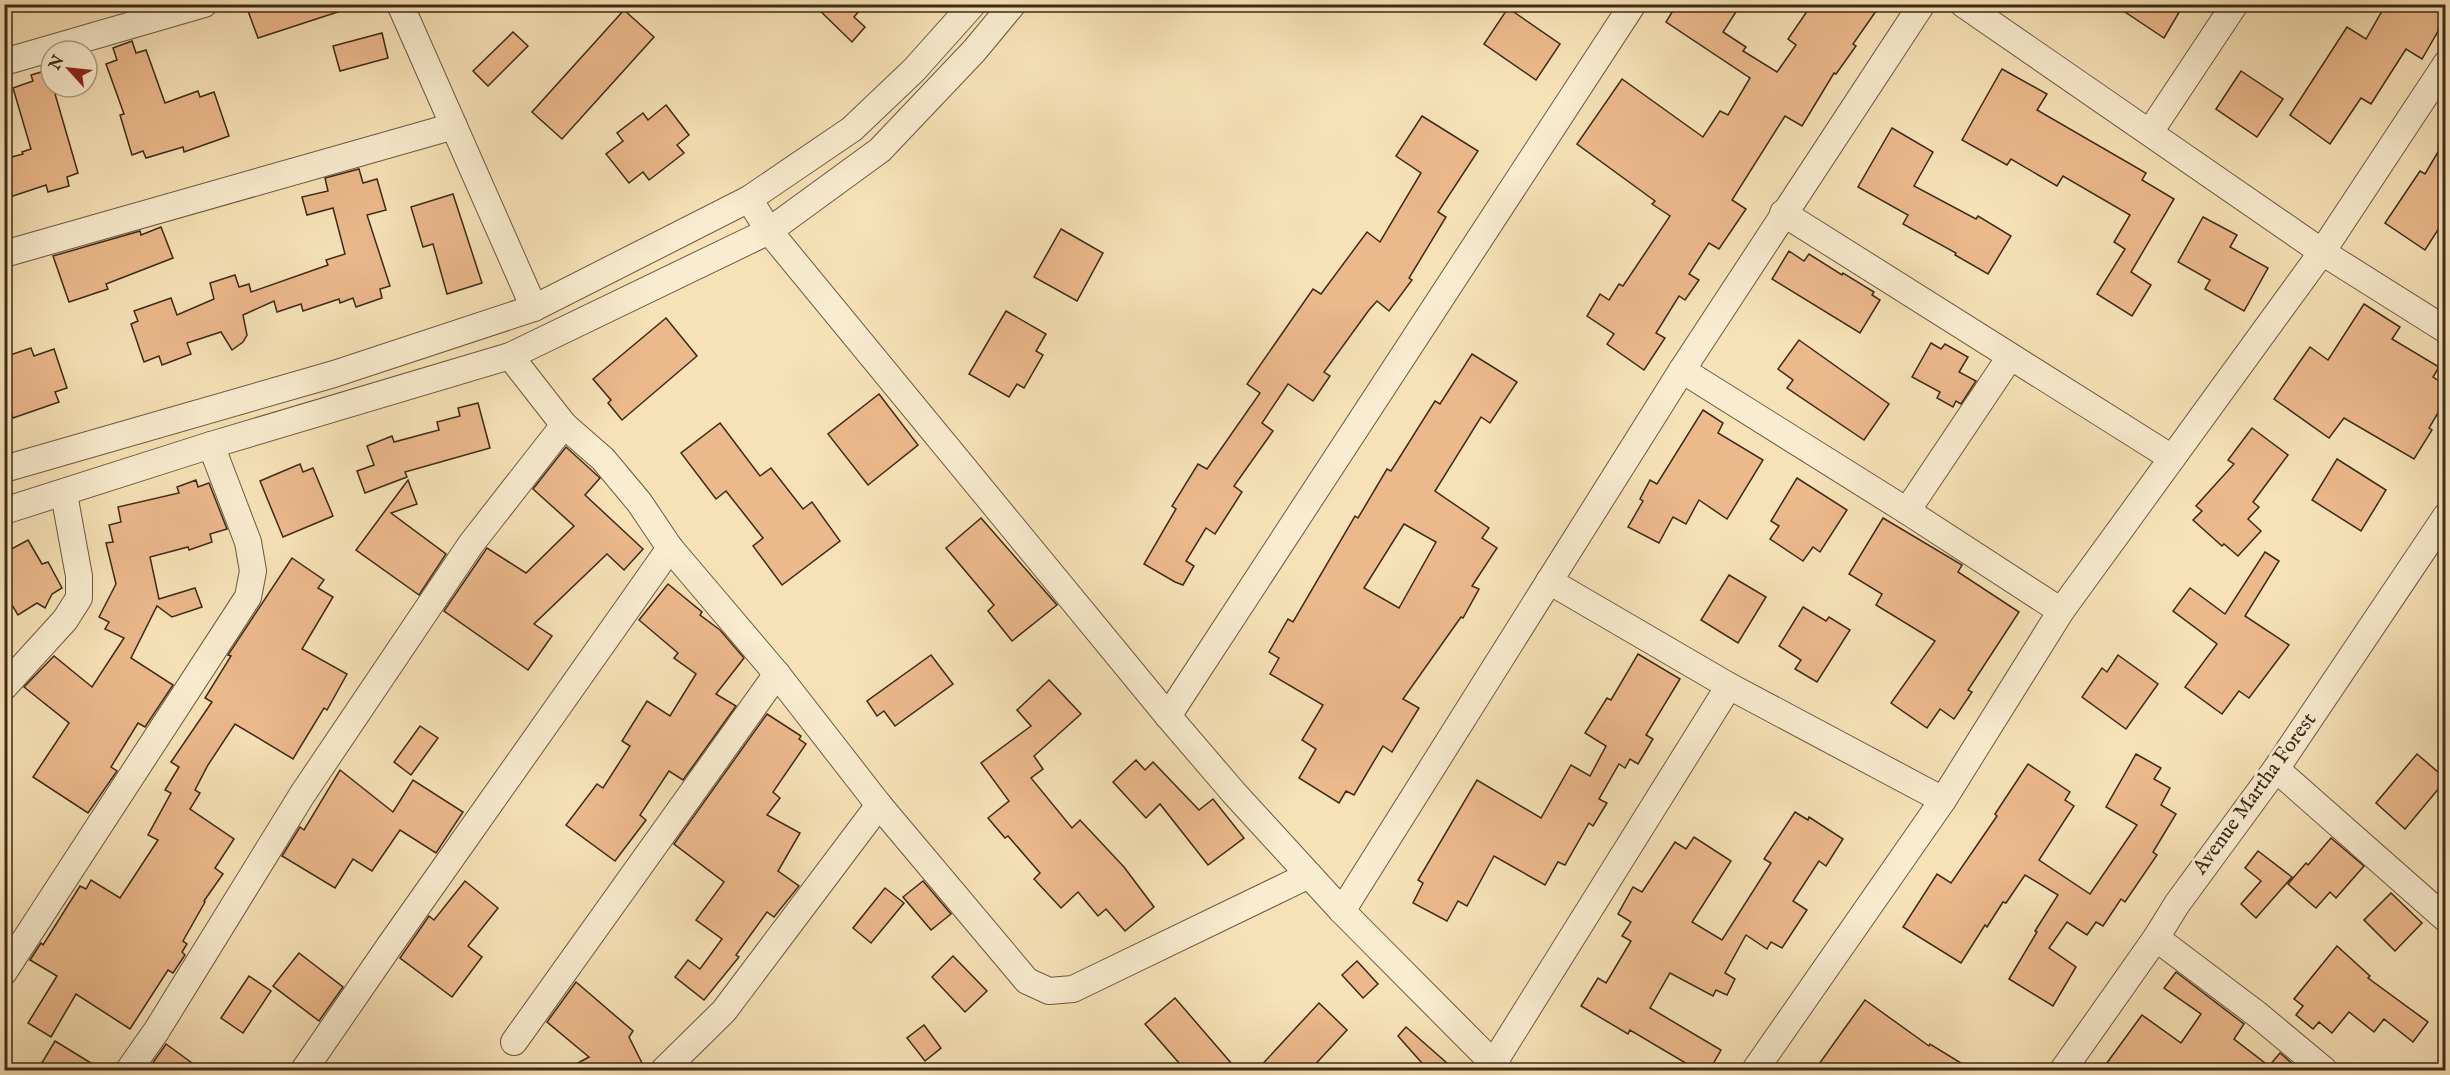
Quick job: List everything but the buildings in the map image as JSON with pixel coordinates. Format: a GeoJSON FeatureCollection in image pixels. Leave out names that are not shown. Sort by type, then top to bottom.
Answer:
{"type":"FeatureCollection","features":[{"type":"Feature","properties":{"kind":"street"},"geometry":{"type":"LineString","coordinates":[[4,62],[204,4]]}},
{"type":"Feature","properties":{"kind":"street"},"geometry":{"type":"LineString","coordinates":[[399,4],[534,308]]}},
{"type":"Feature","properties":{"kind":"street"},"geometry":{"type":"LineString","coordinates":[[4,469],[334,374],[534,308],[749,199],[852,129],[914,70],[973,4]]}},
{"type":"Feature","properties":{"kind":"street"},"geometry":{"type":"LineString","coordinates":[[4,511],[64,494],[211,445],[510,356],[769,231],[880,150],[974,51],[1013,4]]}},
{"type":"Feature","properties":{"kind":"street"},"geometry":{"type":"LineString","coordinates":[[1168,716],[1633,4]]}},
{"type":"Feature","properties":{"kind":"street"},"geometry":{"type":"LineString","coordinates":[[1342,911],[1682,370],[1922,4]]}},
{"type":"Feature","properties":{"kind":"street"},"geometry":{"type":"LineString","coordinates":[[1963,4],[2322,252],[2445,330]]}},
{"type":"Feature","properties":{"kind":"street"},"geometry":{"type":"LineString","coordinates":[[2150,132],[2235,4]]}},
{"type":"Feature","properties":{"kind":"street"},"geometry":{"type":"LineString","coordinates":[[1755,1071],[1943,800],[2061,611],[2322,252],[2445,64]]}},
{"type":"Feature","properties":{"kind":"street"},"geometry":{"type":"LineString","coordinates":[[4,254],[454,126]]}},
{"type":"Feature","properties":{"kind":"street"},"geometry":{"type":"LineString","coordinates":[[749,199],[769,231],[1168,716],[1342,911],[1496,1067],[1729,686]]}},
{"type":"Feature","properties":{"kind":"street"},"geometry":{"type":"LineString","coordinates":[[1783,213],[2172,458]]}},
{"type":"Feature","properties":{"kind":"street"},"geometry":{"type":"LineString","coordinates":[[510,356],[564,424],[603,459],[639,502],[670,548],[777,674],[879,805],[1027,981],[1049,991],[1073,989],[1309,875]]}},
{"type":"Feature","properties":{"kind":"street"},"geometry":{"type":"LineString","coordinates":[[1907,511],[2010,357]]}},
{"type":"Feature","properties":{"kind":"street"},"geometry":{"type":"LineString","coordinates":[[1682,370],[2061,611]]}},
{"type":"Feature","properties":{"kind":"street"},"geometry":{"type":"LineString","coordinates":[[129,1071],[157,1030],[302,795],[471,544],[564,424]]}},
{"type":"Feature","properties":{"kind":"street"},"geometry":{"type":"LineString","coordinates":[[4,972],[248,597],[253,571],[248,542],[211,445]]}},
{"type":"Feature","properties":{"kind":"street"},"geometry":{"type":"LineString","coordinates":[[4,687],[65,620],[79,598],[79,576],[64,494]]}},
{"type":"Feature","properties":{"kind":"street","name":"Avenue Martha Forest"},"geometry":{"type":"LineString","coordinates":[[2063,1071],[2156,938],[2176,904],[2276,769],[2445,516]]}},
{"type":"Feature","properties":{"kind":"street"},"geometry":{"type":"LineString","coordinates":[[304,1071],[670,548]]}},
{"type":"Feature","properties":{"kind":"street"},"geometry":{"type":"LineString","coordinates":[[1549,581],[1729,686],[1943,800]]}},
{"type":"Feature","properties":{"kind":"street"},"geometry":{"type":"LineString","coordinates":[[514,1042],[777,674]]}},
{"type":"Feature","properties":{"kind":"street"},"geometry":{"type":"LineString","coordinates":[[2276,769],[2445,919]]}},
{"type":"Feature","properties":{"kind":"street"},"geometry":{"type":"LineString","coordinates":[[664,1071],[724,1011],[879,805]]}},
{"type":"Feature","properties":{"kind":"street"},"geometry":{"type":"LineString","coordinates":[[2156,938],[2258,1015],[2324,1071]]}}]}
